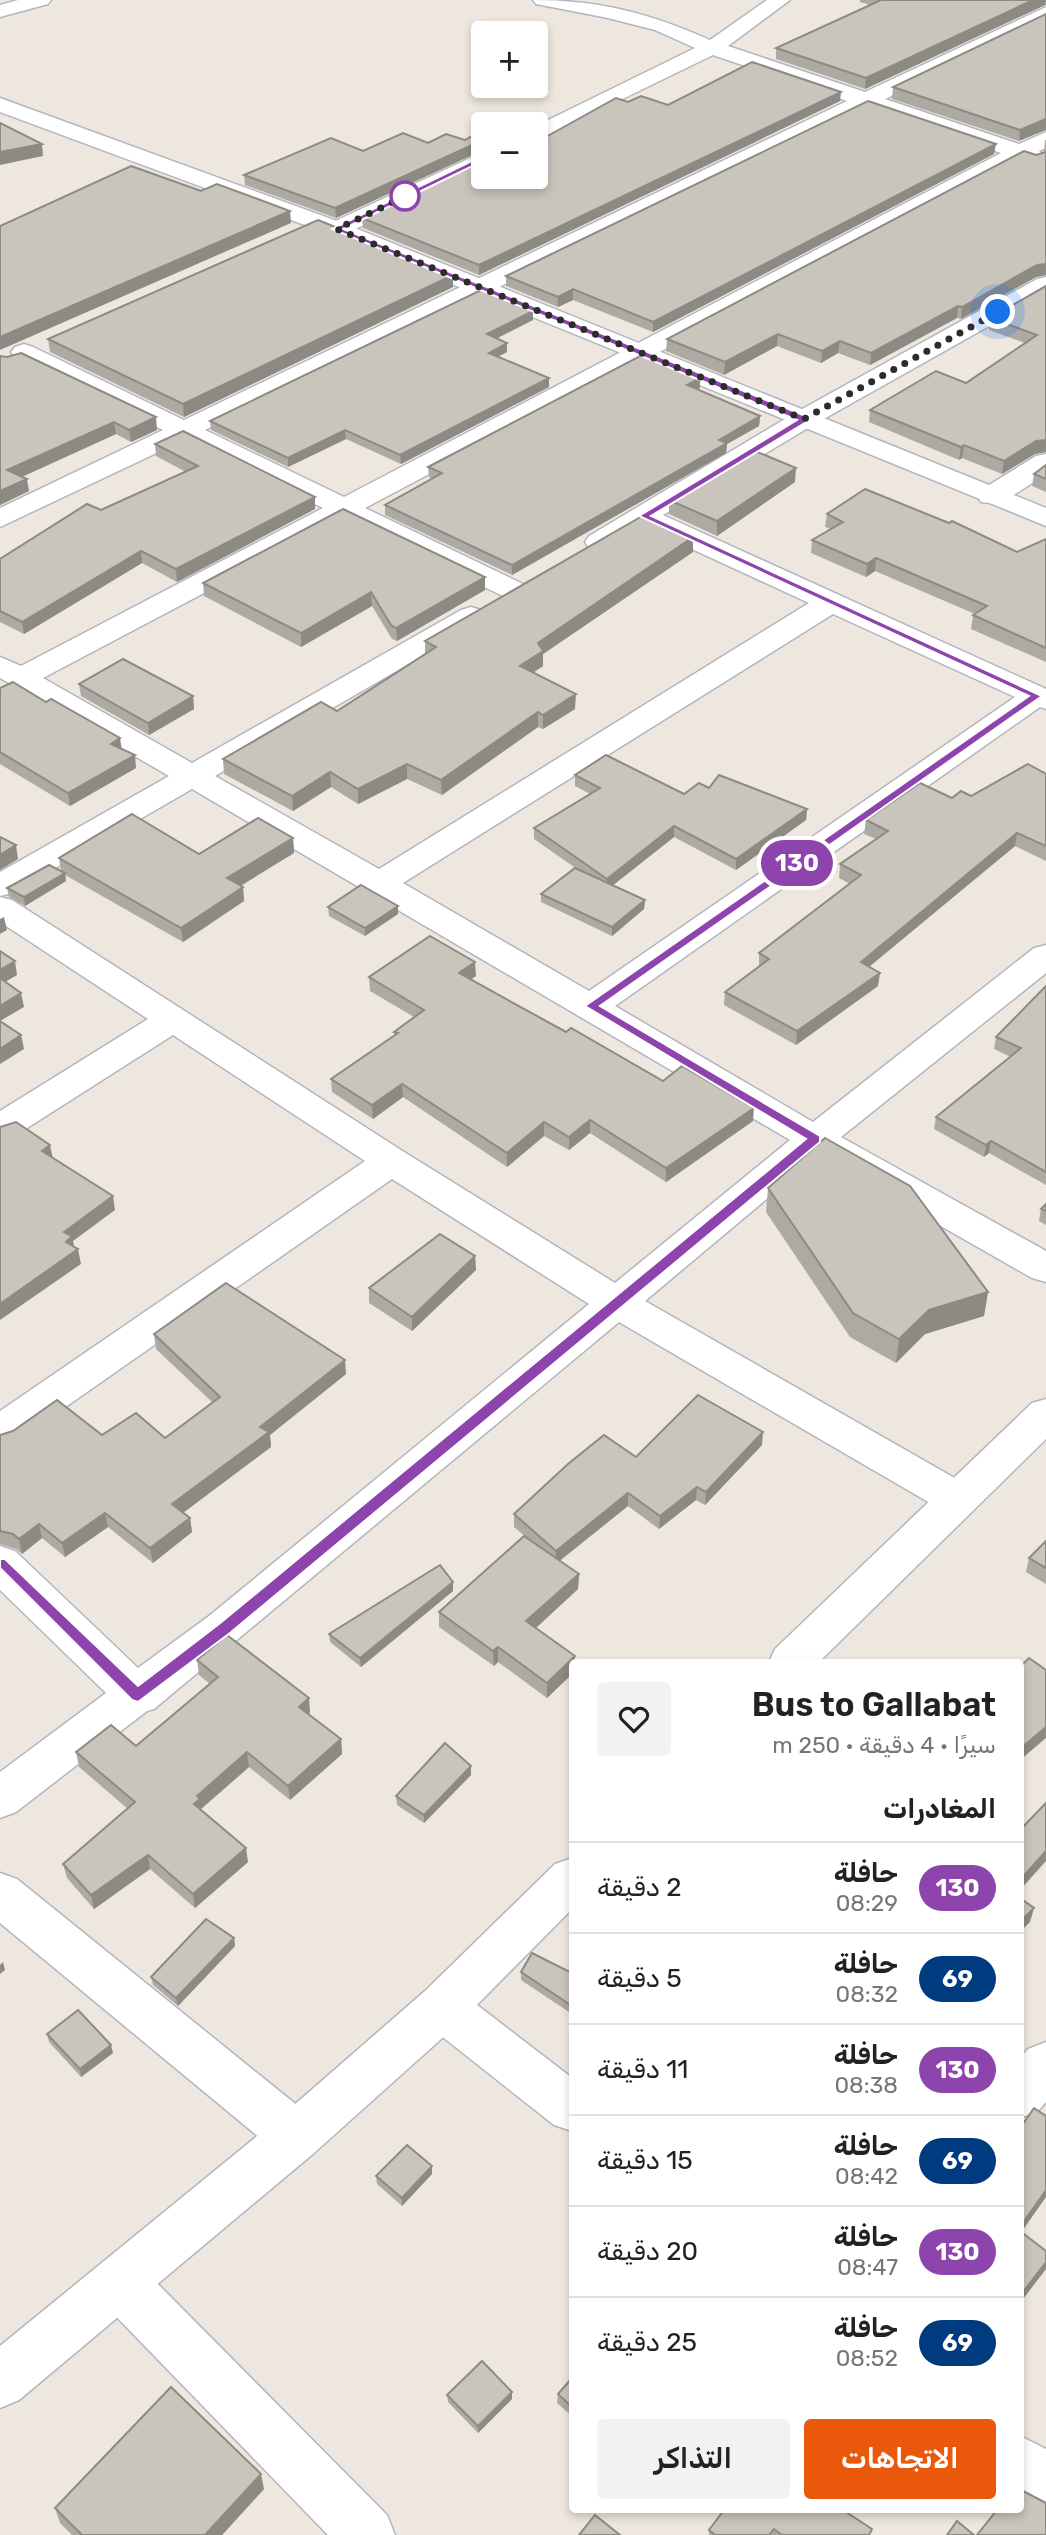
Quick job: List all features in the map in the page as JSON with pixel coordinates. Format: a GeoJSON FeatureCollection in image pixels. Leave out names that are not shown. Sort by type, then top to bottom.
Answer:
{"type":"FeatureCollection","features":[{"type":"Feature","properties":{"kind":"street"},"geometry":{"type":"LineString","coordinates":[[0,11],[41,0]]}},
{"type":"Feature","properties":{"kind":"street"},"geometry":{"type":"LineString","coordinates":[[542,0],[610,12],[662,26],[712,48],[1046,161]]}},
{"type":"Feature","properties":{"kind":"street"},"geometry":{"type":"LineString","coordinates":[[548,128],[712,48],[780,0]]}},
{"type":"Feature","properties":{"kind":"street"},"geometry":{"type":"LineString","coordinates":[[0,519],[183,429],[481,289],[1046,13]]}},
{"type":"Feature","properties":{"kind":"street"},"geometry":{"type":"LineString","coordinates":[[0,105],[328,225],[1046,518]]}},
{"type":"Feature","properties":{"kind":"street"},"geometry":{"type":"LineString","coordinates":[[10,672],[342,508],[1046,139]]}},
{"type":"Feature","properties":{"kind":"street"},"geometry":{"type":"LineString","coordinates":[[293,233],[328,225],[471,164]]}},
{"type":"Feature","properties":{"kind":"street"},"geometry":{"type":"LineString","coordinates":[[573,557],[804,419],[1046,284]]}},
{"type":"Feature","properties":{"kind":"street"},"geometry":{"type":"LineString","coordinates":[[12,357],[50,341]]}},
{"type":"Feature","properties":{"kind":"street"},"geometry":{"type":"LineString","coordinates":[[0,886],[527,584],[342,508],[183,429],[12,357]]}},
{"type":"Feature","properties":{"kind":"street"},"geometry":{"type":"LineString","coordinates":[[991,496],[1046,462]]}},
{"type":"Feature","properties":{"kind":"street"},"geometry":{"type":"LineString","coordinates":[[644,516],[1041,698]]}},
{"type":"Feature","properties":{"kind":"street"},"geometry":{"type":"LineString","coordinates":[[380,883],[831,602]]}},
{"type":"Feature","properties":{"kind":"street"},"geometry":{"type":"LineString","coordinates":[[10,672],[380,883],[815,1139],[1046,1268]]}},
{"type":"Feature","properties":{"kind":"street"},"geometry":{"type":"LineString","coordinates":[[591,1006],[1041,698]]}},
{"type":"Feature","properties":{"kind":"street"},"geometry":{"type":"LineString","coordinates":[[0,907],[391,1161],[617,1303],[957,1499]]}},
{"type":"Feature","properties":{"kind":"street"},"geometry":{"type":"LineString","coordinates":[[0,1798],[225,1628],[815,1139],[1046,956]]}},
{"type":"Feature","properties":{"kind":"street"},"geometry":{"type":"LineString","coordinates":[[0,1128],[174,1019]]}},
{"type":"Feature","properties":{"kind":"street"},"geometry":{"type":"LineString","coordinates":[[0,1432],[391,1161]]}},
{"type":"Feature","properties":{"kind":"street"},"geometry":{"type":"LineString","coordinates":[[794,1659],[1046,1414]]}},
{"type":"Feature","properties":{"kind":"street"},"geometry":{"type":"LineString","coordinates":[[0,1563],[138,1696]]}},
{"type":"Feature","properties":{"kind":"street"},"geometry":{"type":"LineString","coordinates":[[0,2381],[121,2284],[296,2136],[442,2007],[569,1881]]}},
{"type":"Feature","properties":{"kind":"street"},"geometry":{"type":"LineString","coordinates":[[0,1894],[296,2136]]}},
{"type":"Feature","properties":{"kind":"street"},"geometry":{"type":"LineString","coordinates":[[442,2007],[569,2106]]}},
{"type":"Feature","properties":{"kind":"street"},"geometry":{"type":"LineString","coordinates":[[1024,2090],[1046,2065]]}},
{"type":"Feature","properties":{"kind":"street"},"geometry":{"type":"LineString","coordinates":[[121,2284],[367,2535]]}},
{"type":"Feature","properties":{"kind":"street"},"geometry":{"type":"LineString","coordinates":[[1024,2467],[1046,2485]]}},
{"type":"Feature","properties":{"kind":"building"},"geometry":{"type":"Polygon","coordinates":[[[881,0],[1033,0],[866,78],[776,48],[881,0]]]}},
{"type":"Feature","properties":{"kind":"building"},"geometry":{"type":"Polygon","coordinates":[[[1046,14],[1046,119],[1020,130],[893,87],[1046,14]]]}},
{"type":"Feature","properties":{"kind":"building"},"geometry":{"type":"Polygon","coordinates":[[[752,62],[841,92],[479,265],[362,218],[471,167],[471,189],[548,189],[548,136],[616,98],[628,102],[641,96],[668,105],[752,62]]]}},
{"type":"Feature","properties":{"kind":"building"},"geometry":{"type":"Polygon","coordinates":[[[868,101],[996,144],[653,322],[573,289],[558,297],[506,276],[868,101]]]}},
{"type":"Feature","properties":{"kind":"building"},"geometry":{"type":"Polygon","coordinates":[[[0,123],[42,144],[0,152],[0,123]]]}},
{"type":"Feature","properties":{"kind":"building"},"geometry":{"type":"Polygon","coordinates":[[[403,133],[428,143],[446,134],[465,140],[471,137],[471,146],[335,208],[244,175],[331,138],[363,151],[403,133]]]}},
{"type":"Feature","properties":{"kind":"building"},"geometry":{"type":"Polygon","coordinates":[[[1024,151],[1036,155],[1046,152],[1046,264],[1037,265],[871,353],[840,341],[822,351],[778,334],[725,362],[667,339],[1024,151]]]}},
{"type":"Feature","properties":{"kind":"building"},"geometry":{"type":"Polygon","coordinates":[[[131,166],[201,191],[217,184],[290,211],[0,337],[0,226],[131,166]]]}},
{"type":"Feature","properties":{"kind":"building"},"geometry":{"type":"Polygon","coordinates":[[[318,220],[453,275],[183,404],[48,339],[318,220]]]}},
{"type":"Feature","properties":{"kind":"building"},"geometry":{"type":"Polygon","coordinates":[[[1046,286],[1046,440],[1036,441],[1004,461],[964,445],[961,447],[870,410],[936,371],[966,383],[1037,335],[990,318],[1046,286]]]}},
{"type":"Feature","properties":{"kind":"building"},"geometry":{"type":"Polygon","coordinates":[[[481,290],[533,311],[487,334],[507,343],[489,353],[549,378],[400,455],[345,430],[288,458],[210,421],[481,290]]]}},
{"type":"Feature","properties":{"kind":"building"},"geometry":{"type":"Polygon","coordinates":[[[21,353],[156,417],[129,430],[114,422],[7,470],[27,479],[0,491],[0,356],[21,353]]]}},
{"type":"Feature","properties":{"kind":"building"},"geometry":{"type":"Polygon","coordinates":[[[642,355],[700,378],[687,385],[760,416],[719,440],[727,443],[512,565],[385,505],[442,473],[428,467],[642,355]]]}},
{"type":"Feature","properties":{"kind":"building"},"geometry":{"type":"Polygon","coordinates":[[[183,431],[315,497],[176,569],[141,551],[22,622],[0,611],[0,559],[87,504],[101,510],[198,466],[155,444],[183,431]]]}},
{"type":"Feature","properties":{"kind":"building"},"geometry":{"type":"Polygon","coordinates":[[[755,451],[796,468],[717,521],[669,500],[755,451]]]}},
{"type":"Feature","properties":{"kind":"building"},"geometry":{"type":"Polygon","coordinates":[[[1046,465],[1046,479],[1034,474],[1046,465]]]}},
{"type":"Feature","properties":{"kind":"building"},"geometry":{"type":"Polygon","coordinates":[[[865,489],[949,523],[952,521],[1017,552],[1046,539],[1046,648],[973,615],[987,606],[876,558],[867,564],[812,540],[843,522],[827,514],[865,489]]]}},
{"type":"Feature","properties":{"kind":"building"},"geometry":{"type":"Polygon","coordinates":[[[343,509],[485,577],[396,628],[391,625],[371,592],[301,633],[203,583],[343,509]]]}},
{"type":"Feature","properties":{"kind":"building"},"geometry":{"type":"Polygon","coordinates":[[[644,515],[693,537],[538,643],[543,651],[520,666],[576,694],[543,715],[538,712],[441,780],[407,764],[358,789],[330,772],[292,796],[223,759],[321,702],[337,711],[436,647],[425,641],[644,515]]]}},
{"type":"Feature","properties":{"kind":"building"},"geometry":{"type":"Polygon","coordinates":[[[123,659],[193,696],[148,723],[79,684],[123,659]]]}},
{"type":"Feature","properties":{"kind":"building"},"geometry":{"type":"Polygon","coordinates":[[[13,682],[46,702],[51,699],[120,738],[111,744],[135,755],[68,793],[0,752],[0,688],[13,682]]]}},
{"type":"Feature","properties":{"kind":"building"},"geometry":{"type":"Polygon","coordinates":[[[606,755],[684,794],[699,783],[709,788],[719,775],[807,809],[736,859],[674,826],[607,879],[534,828],[600,788],[575,775],[606,755]]]}},
{"type":"Feature","properties":{"kind":"building"},"geometry":{"type":"Polygon","coordinates":[[[1028,764],[1046,774],[1046,846],[1017,833],[861,962],[880,973],[797,1031],[725,992],[769,959],[759,953],[861,875],[840,864],[888,831],[866,820],[920,783],[952,798],[961,791],[971,796],[1028,764]]]}},
{"type":"Feature","properties":{"kind":"building"},"geometry":{"type":"Polygon","coordinates":[[[132,814],[199,854],[258,818],[293,838],[227,878],[243,887],[181,928],[59,858],[132,814]]]}},
{"type":"Feature","properties":{"kind":"building"},"geometry":{"type":"Polygon","coordinates":[[[0,837],[16,845],[0,855],[0,837]]]}},
{"type":"Feature","properties":{"kind":"building"},"geometry":{"type":"Polygon","coordinates":[[[49,865],[65,873],[24,897],[7,888],[49,865]]]}},
{"type":"Feature","properties":{"kind":"building"},"geometry":{"type":"Polygon","coordinates":[[[575,868],[645,900],[612,927],[541,894],[575,868]]]}},
{"type":"Feature","properties":{"kind":"building"},"geometry":{"type":"Polygon","coordinates":[[[361,885],[398,906],[365,928],[328,907],[361,885]]]}},
{"type":"Feature","properties":{"kind":"building"},"geometry":{"type":"Polygon","coordinates":[[[430,936],[475,962],[459,973],[566,1032],[571,1028],[663,1081],[682,1066],[754,1108],[666,1168],[590,1120],[569,1137],[544,1122],[507,1153],[402,1084],[372,1105],[331,1079],[398,1033],[394,1032],[424,1010],[369,977],[430,936]]]}},
{"type":"Feature","properties":{"kind":"building"},"geometry":{"type":"Polygon","coordinates":[[[0,951],[15,961],[0,970],[0,951]]]}},
{"type":"Feature","properties":{"kind":"building"},"geometry":{"type":"Polygon","coordinates":[[[0,978],[21,993],[0,1006],[0,978]]]}},
{"type":"Feature","properties":{"kind":"building"},"geometry":{"type":"Polygon","coordinates":[[[1046,986],[1046,1172],[991,1141],[986,1145],[936,1117],[1021,1048],[996,1037],[1046,986]]]}},
{"type":"Feature","properties":{"kind":"building"},"geometry":{"type":"Polygon","coordinates":[[[0,1021],[21,1035],[0,1049],[0,1021]]]}},
{"type":"Feature","properties":{"kind":"building"},"geometry":{"type":"Polygon","coordinates":[[[16,1122],[50,1145],[42,1151],[113,1196],[64,1232],[72,1236],[66,1242],[78,1249],[0,1304],[0,1127],[16,1122]]]}},
{"type":"Feature","properties":{"kind":"building"},"geometry":{"type":"Polygon","coordinates":[[[825,1138],[910,1186],[988,1292],[929,1310],[899,1339],[853,1313],[768,1188],[825,1138]]]}},
{"type":"Feature","properties":{"kind":"building"},"geometry":{"type":"Polygon","coordinates":[[[440,1234],[475,1256],[412,1317],[369,1288],[440,1234]]]}},
{"type":"Feature","properties":{"kind":"building"},"geometry":{"type":"Polygon","coordinates":[[[226,1283],[345,1360],[260,1427],[269,1432],[172,1504],[190,1518],[150,1548],[105,1513],[62,1543],[39,1524],[19,1539],[13,1534],[0,1531],[0,1435],[13,1431],[57,1400],[102,1435],[136,1413],[165,1438],[220,1397],[154,1334],[226,1283]]]}},
{"type":"Feature","properties":{"kind":"building"},"geometry":{"type":"Polygon","coordinates":[[[698,1395],[763,1432],[706,1492],[697,1487],[660,1516],[628,1493],[556,1551],[514,1514],[604,1435],[636,1457],[698,1395]]]}},
{"type":"Feature","properties":{"kind":"building"},"geometry":{"type":"Polygon","coordinates":[[[524,1536],[579,1574],[526,1621],[575,1656],[547,1683],[498,1647],[493,1651],[439,1612],[524,1536]]]}},
{"type":"Feature","properties":{"kind":"building"},"geometry":{"type":"Polygon","coordinates":[[[1046,1541],[1046,1568],[1029,1558],[1046,1541]]]}},
{"type":"Feature","properties":{"kind":"building"},"geometry":{"type":"Polygon","coordinates":[[[440,1565],[453,1582],[360,1658],[329,1634],[440,1565]]]}},
{"type":"Feature","properties":{"kind":"building"},"geometry":{"type":"Polygon","coordinates":[[[227,1635],[309,1698],[299,1707],[341,1739],[288,1786],[247,1752],[197,1796],[200,1799],[194,1804],[246,1848],[193,1894],[148,1855],[91,1895],[63,1864],[135,1802],[76,1752],[111,1725],[136,1746],[218,1677],[197,1660],[227,1635]]]}},
{"type":"Feature","properties":{"kind":"building"},"geometry":{"type":"Polygon","coordinates":[[[1029,1658],[1046,1670],[1046,1727],[1024,1746],[1024,1663],[1029,1658]]]}},
{"type":"Feature","properties":{"kind":"building"},"geometry":{"type":"Polygon","coordinates":[[[445,1743],[471,1766],[424,1815],[396,1796],[445,1743]]]}},
{"type":"Feature","properties":{"kind":"building"},"geometry":{"type":"Polygon","coordinates":[[[1046,1803],[1046,1851],[1024,1876],[1024,1826],[1046,1803]]]}},
{"type":"Feature","properties":{"kind":"building"},"geometry":{"type":"Polygon","coordinates":[[[1024,1901],[1034,1908],[1024,1918],[1024,1901]]]}},
{"type":"Feature","properties":{"kind":"building"},"geometry":{"type":"Polygon","coordinates":[[[206,1919],[234,1938],[176,1998],[151,1977],[206,1919]]]}},
{"type":"Feature","properties":{"kind":"building"},"geometry":{"type":"Polygon","coordinates":[[[532,1953],[569,1972],[569,2004],[521,1972],[532,1953]]]}},
{"type":"Feature","properties":{"kind":"building"},"geometry":{"type":"Polygon","coordinates":[[[78,2010],[111,2045],[80,2069],[47,2034],[78,2010]]]}},
{"type":"Feature","properties":{"kind":"building"},"geometry":{"type":"Polygon","coordinates":[[[1034,2108],[1046,2116],[1046,2190],[1024,2221],[1024,2122],[1034,2108]]]}},
{"type":"Feature","properties":{"kind":"building"},"geometry":{"type":"Polygon","coordinates":[[[407,2145],[432,2166],[402,2198],[376,2176],[407,2145]]]}},
{"type":"Feature","properties":{"kind":"building"},"geometry":{"type":"Polygon","coordinates":[[[1024,2234],[1046,2251],[1046,2262],[1024,2291],[1024,2234]]]}},
{"type":"Feature","properties":{"kind":"building"},"geometry":{"type":"Polygon","coordinates":[[[482,2361],[512,2392],[478,2426],[447,2395],[482,2361]]]}},
{"type":"Feature","properties":{"kind":"building"},"geometry":{"type":"Polygon","coordinates":[[[569,2381],[569,2404],[558,2394],[569,2381]]]}},
{"type":"Feature","properties":{"kind":"building"},"geometry":{"type":"Polygon","coordinates":[[[171,2387],[261,2474],[205,2535],[82,2535],[55,2508],[171,2387]]]}},
{"type":"Feature","properties":{"kind":"building"},"geometry":{"type":"Polygon","coordinates":[[[1024,2492],[1046,2503],[1046,2535],[977,2535],[995,2513],[1024,2513],[1024,2492]]]}},
{"type":"Feature","properties":{"kind":"building"},"geometry":{"type":"Polygon","coordinates":[[[722,2513],[848,2513],[872,2529],[869,2535],[782,2535],[774,2529],[769,2535],[715,2535],[709,2530],[722,2513]]]}},
{"type":"Feature","properties":{"kind":"building"},"geometry":{"type":"Polygon","coordinates":[[[595,2515],[620,2535],[579,2535],[595,2515]]]}},
{"type":"Feature","properties":{"kind":"building"},"geometry":{"type":"Polygon","coordinates":[[[957,2521],[974,2535],[947,2535],[957,2521]]]}},
{"type":"Feature","properties":{"kind":"bus line","name":"130"},"geometry":{"type":"LineString","coordinates":[[0,1563],[138,1696],[225,1628],[815,1139],[591,1006],[1036,696],[644,516],[804,419],[337,229],[471,165]]}},
{"type":"Feature","properties":{"kind":"route"},"geometry":{"type":"LineString","coordinates":[[405,196],[410,194],[337,229],[804,419],[998,312]]}}]}
